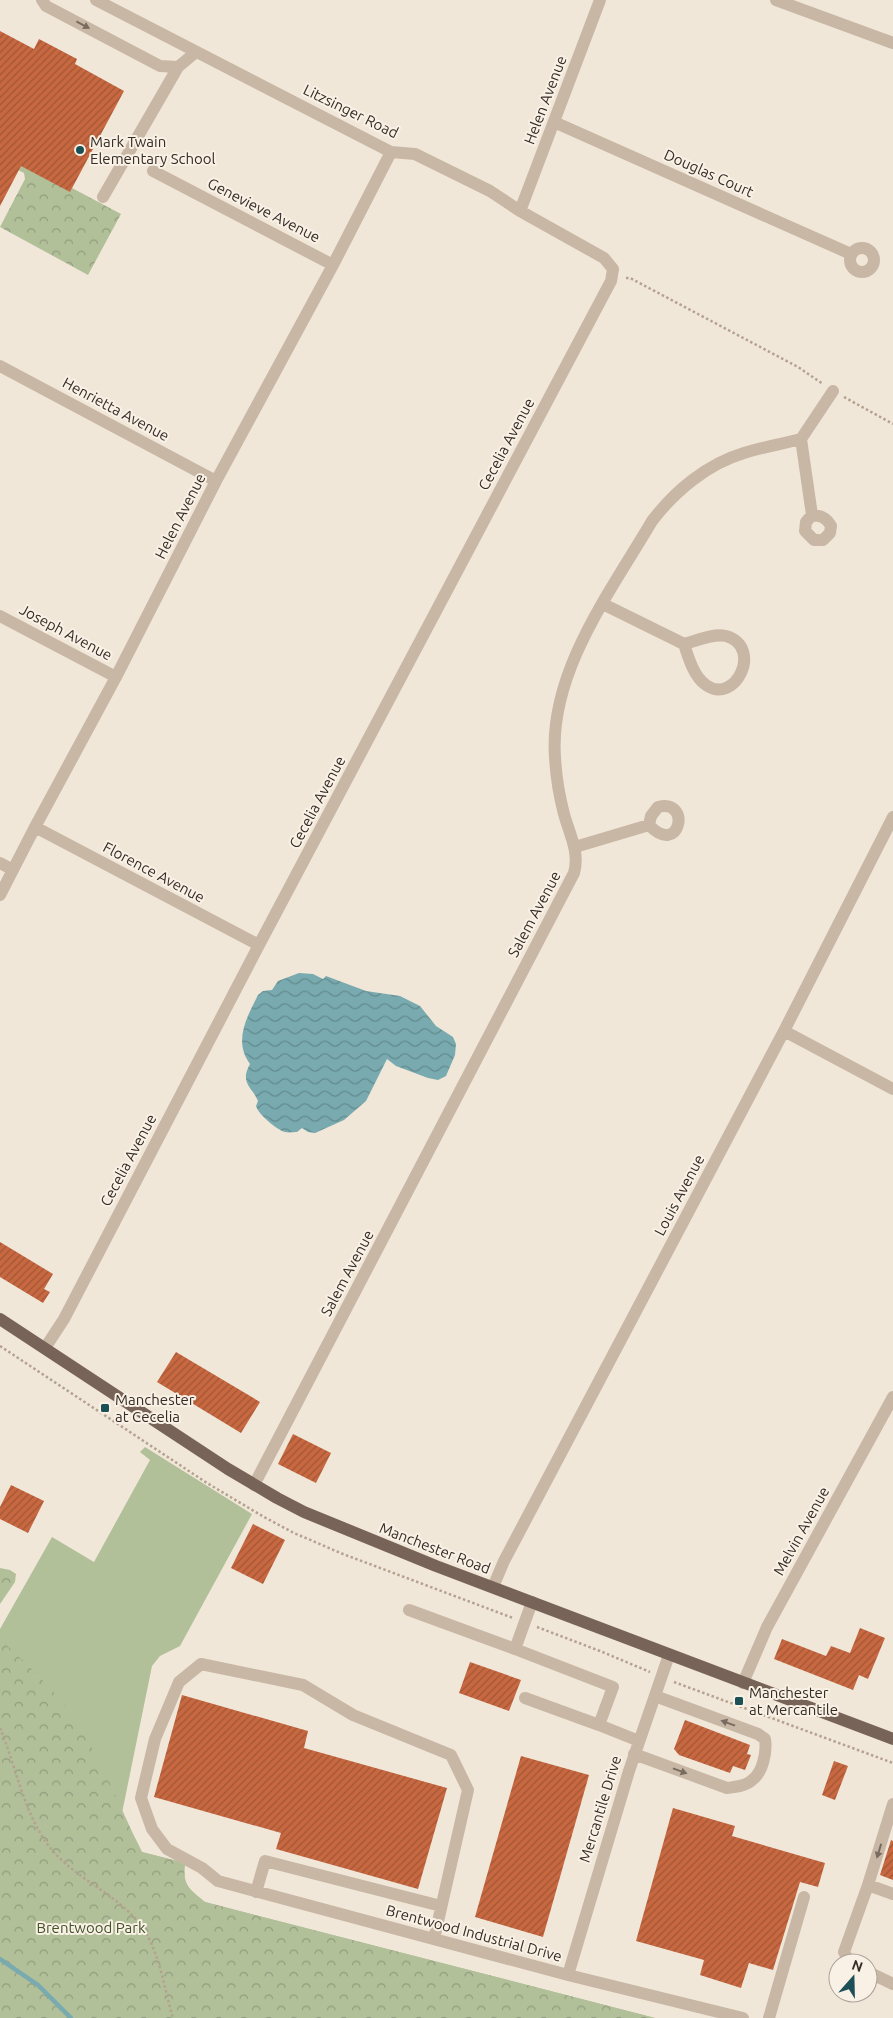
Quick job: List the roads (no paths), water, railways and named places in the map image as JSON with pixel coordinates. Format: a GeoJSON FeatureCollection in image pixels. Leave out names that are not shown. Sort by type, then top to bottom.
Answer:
{"type":"FeatureCollection","features":[{"type":"Feature","properties":{"kind":"main road","name":"Manchester Road"},"geometry":{"type":"LineString","coordinates":[[0,1319],[254,1485],[304,1512],[342,1529],[492,1587],[893,1739]]}},
{"type":"Feature","properties":{"kind":"street"},"geometry":{"type":"LineString","coordinates":[[42,0],[46,6],[160,66],[178,68]]}},
{"type":"Feature","properties":{"kind":"street","name":"Litzsinger Road"},"geometry":{"type":"LineString","coordinates":[[96,0],[391,152],[415,154],[490,191],[520,211],[604,258],[613,273]]}},
{"type":"Feature","properties":{"kind":"street","name":"Helen Avenue"},"geometry":{"type":"LineString","coordinates":[[520,211],[600,0]]}},
{"type":"Feature","properties":{"kind":"street"},"geometry":{"type":"LineString","coordinates":[[776,0],[893,43]]}},
{"type":"Feature","properties":{"kind":"street"},"geometry":{"type":"LineString","coordinates":[[103,196],[178,68],[196,52]]}},
{"type":"Feature","properties":{"kind":"street","name":"Douglas Court"},"geometry":{"type":"LineString","coordinates":[[554,122],[851,254]]}},
{"type":"Feature","properties":{"kind":"street","name":"Helen Avenue"},"geometry":{"type":"LineString","coordinates":[[0,895],[116,677],[216,481],[334,265],[391,152]]}},
{"type":"Feature","properties":{"kind":"street","name":"Genevieve Avenue"},"geometry":{"type":"LineString","coordinates":[[153,171],[334,265]]}},
{"type":"Feature","properties":{"kind":"street","name":"Cecelia Avenue"},"geometry":{"type":"LineString","coordinates":[[45,1348],[64,1319],[613,273]]}},
{"type":"Feature","properties":{"kind":"street","name":"Henrietta Avenue"},"geometry":{"type":"LineString","coordinates":[[0,366],[216,481]]}},
{"type":"Feature","properties":{"kind":"street"},"geometry":{"type":"LineString","coordinates":[[812,515],[801,439],[833,391]]}},
{"type":"Feature","properties":{"kind":"street","name":"Salem Avenue"},"geometry":{"type":"LineString","coordinates":[[254,1485],[574,873],[576,864],[575,847],[558,788],[554,755],[555,726],[565,679],[580,646],[652,520],[663,506],[690,481],[724,461],[743,453],[801,439]]}},
{"type":"Feature","properties":{"kind":"street"},"geometry":{"type":"LineString","coordinates":[[603,604],[684,644],[708,637],[724,636],[735,640],[742,648],[745,658],[741,675],[730,687],[719,690],[706,686],[690,661],[684,644]]}},
{"type":"Feature","properties":{"kind":"street","name":"Joseph Avenue"},"geometry":{"type":"LineString","coordinates":[[0,616],[116,677]]}},
{"type":"Feature","properties":{"kind":"street","name":"Louis Avenue"},"geometry":{"type":"LineString","coordinates":[[492,1587],[535,1500],[784,1031],[893,816]]}},
{"type":"Feature","properties":{"kind":"street"},"geometry":{"type":"LineString","coordinates":[[575,847],[649,825]]}},
{"type":"Feature","properties":{"kind":"street","name":"Florence Avenue"},"geometry":{"type":"LineString","coordinates":[[35,827],[259,945]]}},
{"type":"Feature","properties":{"kind":"street"},"geometry":{"type":"LineString","coordinates":[[0,863],[13,870]]}},
{"type":"Feature","properties":{"kind":"street"},"geometry":{"type":"LineString","coordinates":[[784,1031],[893,1089]]}},
{"type":"Feature","properties":{"kind":"street","name":"Melvin Avenue"},"geometry":{"type":"LineString","coordinates":[[743,1683],[767,1626],[892,1401]]}},
{"type":"Feature","properties":{"kind":"street"},"geometry":{"type":"LineString","coordinates":[[515,1649],[532,1602]]}},
{"type":"Feature","properties":{"kind":"street"},"geometry":{"type":"LineString","coordinates":[[409,1610],[613,1687],[599,1725]]}},
{"type":"Feature","properties":{"kind":"street","name":"Mercantile Drive"},"geometry":{"type":"LineString","coordinates":[[568,1975],[634,1754],[669,1655]]}},
{"type":"Feature","properties":{"kind":"street","name":"Brentwood Industrial Drive"},"geometry":{"type":"LineString","coordinates":[[441,1906],[468,1790],[451,1755],[353,1715],[303,1685],[201,1664],[179,1682],[155,1739],[141,1798],[152,1828],[167,1849],[202,1868],[218,1881],[568,1975],[742,2018]]}},
{"type":"Feature","properties":{"kind":"street"},"geometry":{"type":"LineString","coordinates":[[634,1754],[727,1788],[751,1782],[759,1772],[766,1748],[765,1740],[758,1734],[655,1696]]}},
{"type":"Feature","properties":{"kind":"street"},"geometry":{"type":"LineString","coordinates":[[525,1698],[639,1741]]}},
{"type":"Feature","properties":{"kind":"street"},"geometry":{"type":"LineString","coordinates":[[845,1953],[893,1804]]}},
{"type":"Feature","properties":{"kind":"street"},"geometry":{"type":"LineString","coordinates":[[256,1892],[265,1861],[441,1906],[434,1939]]}},
{"type":"Feature","properties":{"kind":"street"},"geometry":{"type":"LineString","coordinates":[[868,1885],[893,1894]]}},
{"type":"Feature","properties":{"kind":"street"},"geometry":{"type":"LineString","coordinates":[[769,2018],[804,1897]]}},
{"type":"Feature","properties":{"kind":"street"},"geometry":{"type":"LineString","coordinates":[[878,1977],[893,1984]]}},
{"type":"Feature","properties":{"kind":"water"},"geometry":{"type":"Polygon","coordinates":[[[299,973],[313,974],[323,979],[326,976],[366,991],[400,996],[420,1006],[436,1026],[453,1037],[456,1044],[455,1055],[446,1076],[438,1080],[428,1078],[396,1066],[387,1059],[366,1101],[344,1120],[315,1133],[308,1132],[302,1128],[297,1132],[285,1132],[277,1128],[257,1109],[258,1101],[246,1081],[250,1064],[245,1055],[242,1038],[246,1020],[258,995],[263,991],[272,990],[278,981],[299,973]]]}},
{"type":"Feature","properties":{"kind":"waterway"},"geometry":{"type":"LineString","coordinates":[[0,1959],[38,1985],[71,2018]]}},
{"type":"Feature","properties":{"kind":"place","name":"Mark Twain Elementary School"},"geometry":{"type":"Point","coordinates":[80,150]}},
{"type":"Feature","properties":{"kind":"place","name":"Manchester at Cecelia"},"geometry":{"type":"Point","coordinates":[105,1408]}},
{"type":"Feature","properties":{"kind":"place","name":"Manchester at Mercantile"},"geometry":{"type":"Point","coordinates":[739,1701]}},
{"type":"Feature","properties":{"kind":"park label","name":"Brentwood Park"},"geometry":{"type":"Point","coordinates":[91,1927]}}]}
